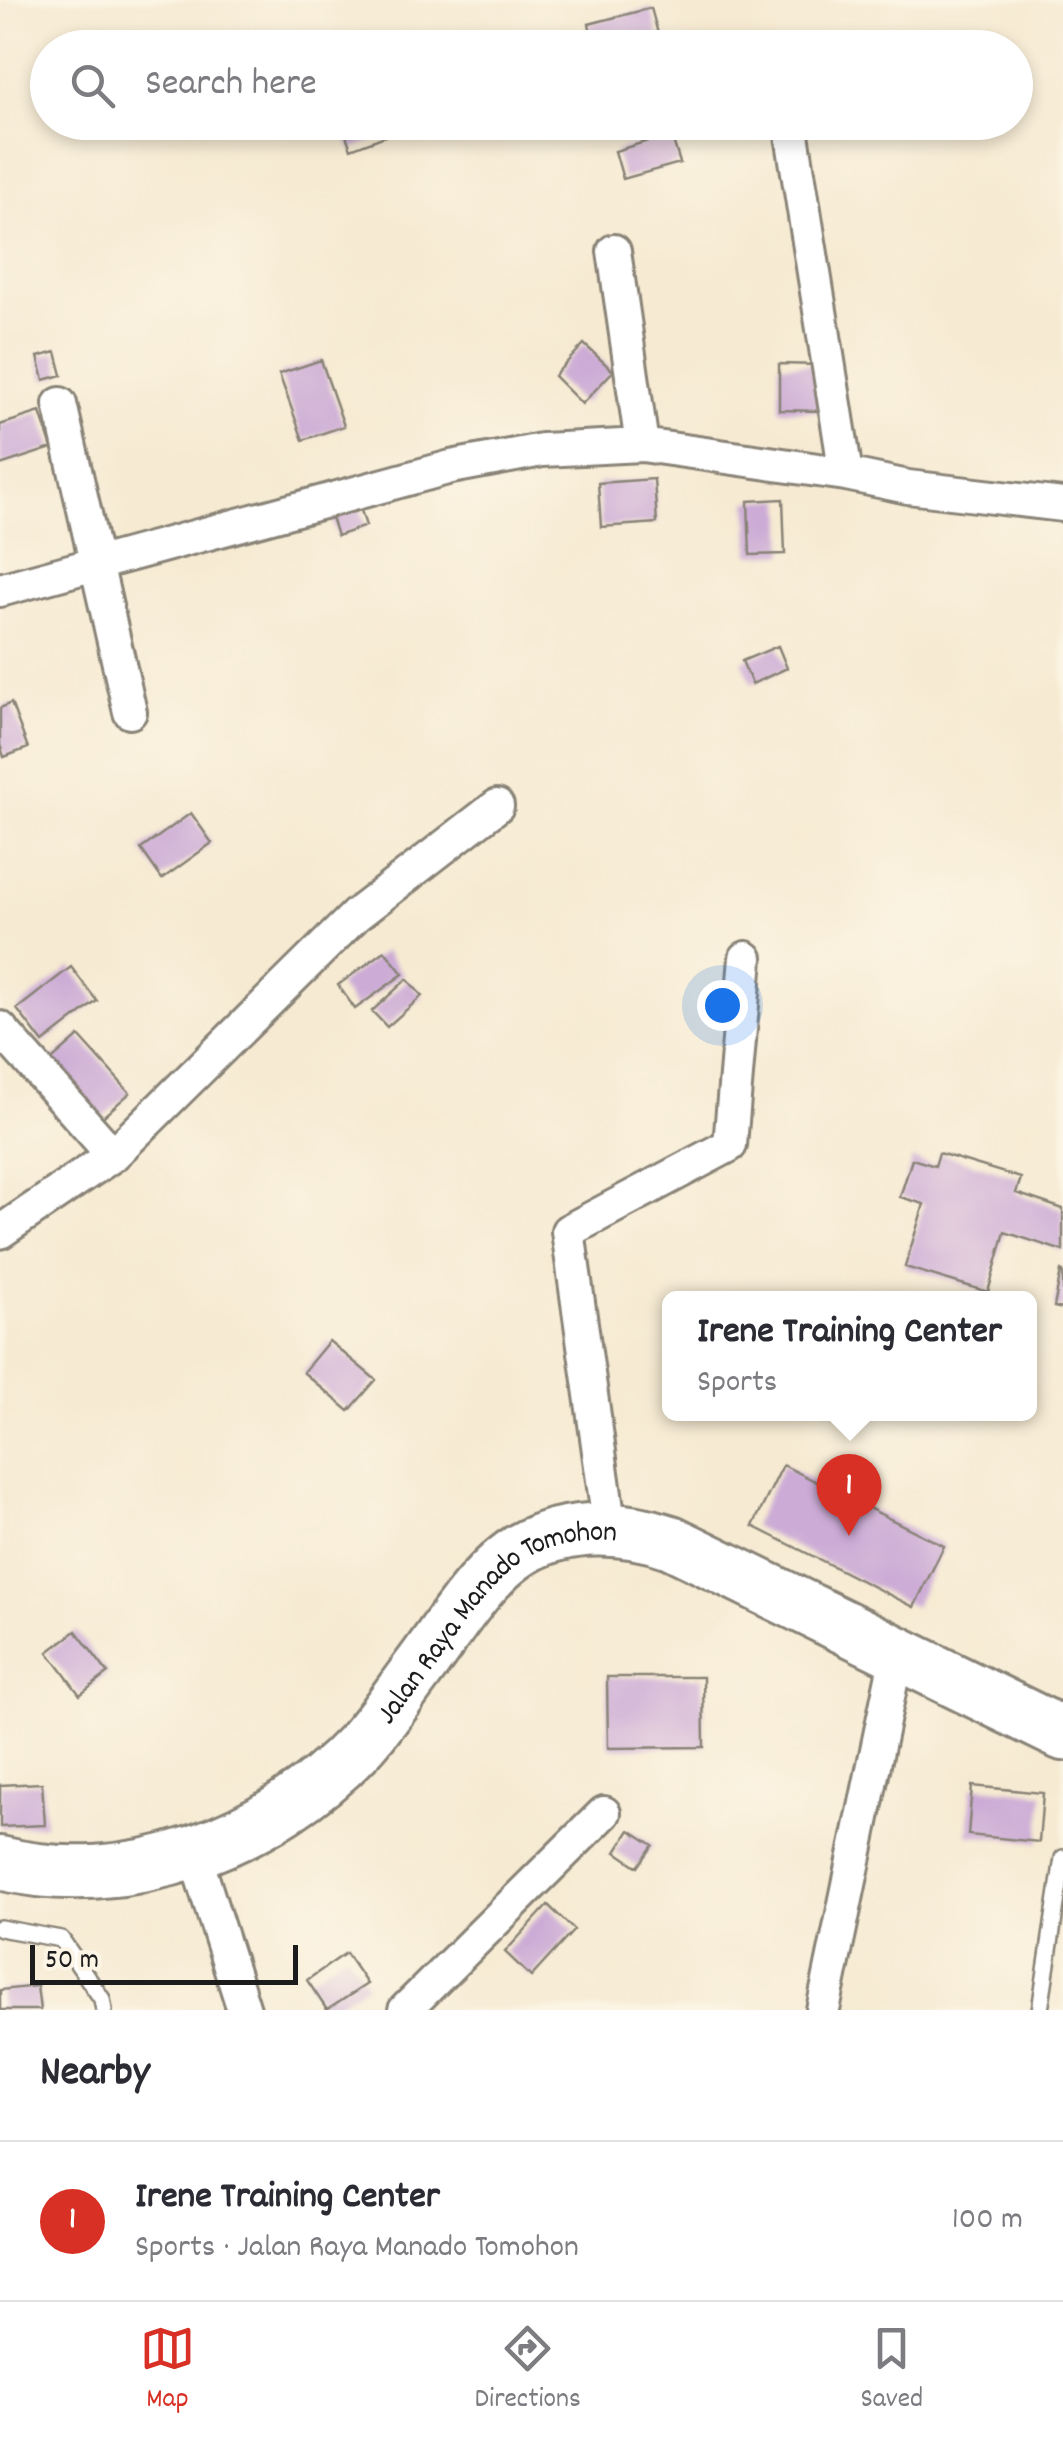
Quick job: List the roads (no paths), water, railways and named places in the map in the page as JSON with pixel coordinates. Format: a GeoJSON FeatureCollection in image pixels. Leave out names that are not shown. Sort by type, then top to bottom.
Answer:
{"type":"FeatureCollection","features":[{"type":"Feature","properties":{"kind":"highway","name":"Jalan Raya Manado Tomohon"},"geometry":{"type":"LineString","coordinates":[[0,1863],[78,1874],[119,1870],[194,1852],[250,1830],[328,1775],[360,1745],[494,1571],[525,1548],[578,1530],[637,1532],[672,1542],[1063,1734]]}},
{"type":"Feature","properties":{"kind":"street"},"geometry":{"type":"LineString","coordinates":[[793,140],[846,474]]}},
{"type":"Feature","properties":{"kind":"street"},"geometry":{"type":"LineString","coordinates":[[614,251],[642,445]]}},
{"type":"Feature","properties":{"kind":"street"},"geometry":{"type":"LineString","coordinates":[[60,404],[130,712]]}},
{"type":"Feature","properties":{"kind":"street"},"geometry":{"type":"LineString","coordinates":[[0,590],[451,467],[542,450],[642,445],[846,474],[908,487],[1063,505]]}},
{"type":"Feature","properties":{"kind":"street"},"geometry":{"type":"LineString","coordinates":[[0,1232],[113,1155],[356,916],[496,806]]}},
{"type":"Feature","properties":{"kind":"street"},"geometry":{"type":"LineString","coordinates":[[610,1530],[568,1231],[730,1146],[746,958]]}},
{"type":"Feature","properties":{"kind":"street"},"geometry":{"type":"LineString","coordinates":[[0,1028],[113,1155]]}},
{"type":"Feature","properties":{"kind":"street"},"geometry":{"type":"LineString","coordinates":[[823,2010],[897,1654]]}},
{"type":"Feature","properties":{"kind":"street"},"geometry":{"type":"LineString","coordinates":[[406,2010],[604,1813]]}},
{"type":"Feature","properties":{"kind":"street"},"geometry":{"type":"LineString","coordinates":[[194,1852],[244,2010]]}},
{"type":"Feature","properties":{"kind":"lane"},"geometry":{"type":"LineString","coordinates":[[1040,2010],[1063,1858]]}},
{"type":"Feature","properties":{"kind":"lane"},"geometry":{"type":"LineString","coordinates":[[0,1928],[61,1939],[102,1999],[104,2010]]}},
{"type":"Feature","properties":{"kind":"place","name":"Irene Training Center"},"geometry":{"type":"Point","coordinates":[849,1536]}}]}
